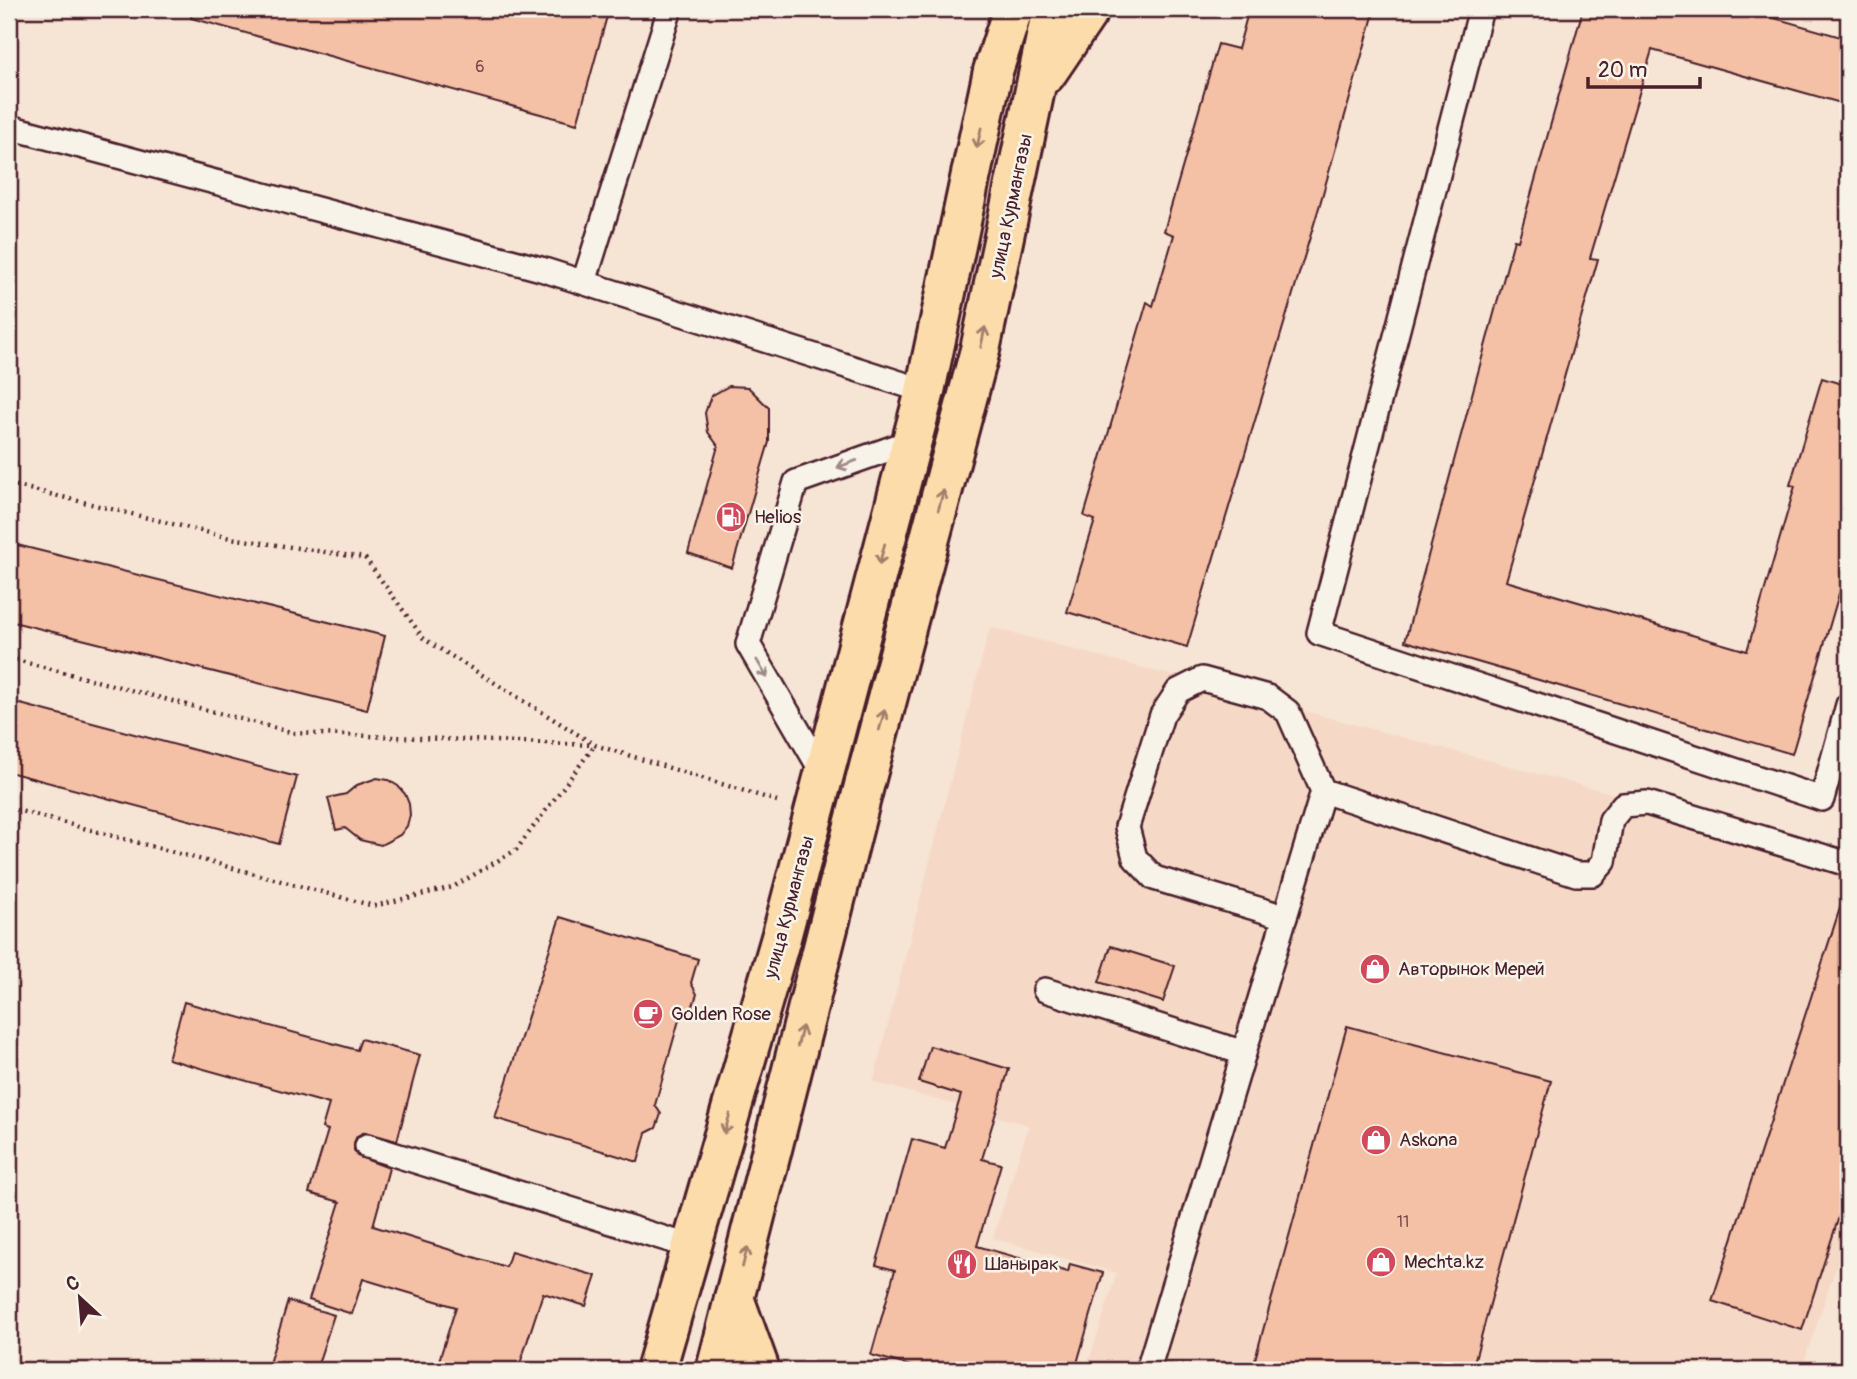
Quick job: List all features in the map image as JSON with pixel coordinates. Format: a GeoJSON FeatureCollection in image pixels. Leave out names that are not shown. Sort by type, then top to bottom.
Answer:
{"type":"FeatureCollection","features":[{"type":"Feature","properties":{"kind":"main road"},"geometry":{"type":"LineString","coordinates":[[985,9],[993,71]]}},
{"type":"Feature","properties":{"kind":"main road"},"geometry":{"type":"LineString","coordinates":[[925,391],[993,71],[1013,9]]}},
{"type":"Feature","properties":{"kind":"main road","name":"улица Курмангазы"},"geometry":{"type":"LineString","coordinates":[[953,452],[980,351],[1052,9]]}},
{"type":"Feature","properties":{"kind":"main road"},"geometry":{"type":"LineString","coordinates":[[1035,91],[1090,9]]}},
{"type":"Feature","properties":{"kind":"main road","name":"улица Курмангазы"},"geometry":{"type":"LineString","coordinates":[[656,1370],[814,813],[925,391]]}},
{"type":"Feature","properties":{"kind":"main road"},"geometry":{"type":"LineString","coordinates":[[912,441],[920,454],[929,460],[940,459],[953,452]]}},
{"type":"Feature","properties":{"kind":"main road"},"geometry":{"type":"LineString","coordinates":[[716,1370],[870,764],[953,452]]}},
{"type":"Feature","properties":{"kind":"main road"},"geometry":{"type":"LineString","coordinates":[[827,764],[841,746],[853,747],[862,753],[870,764]]}},
{"type":"Feature","properties":{"kind":"main road"},"geometry":{"type":"LineString","coordinates":[[740,1081],[749,1094],[760,1101],[772,1100],[786,1093]]}},
{"type":"Feature","properties":{"kind":"main road"},"geometry":{"type":"LineString","coordinates":[[734,1298],[760,1370]]}},
{"type":"Feature","properties":{"kind":"lane"},"geometry":{"type":"LineString","coordinates":[[1481,9],[1319,633],[1822,799],[1848,705]]}},
{"type":"Feature","properties":{"kind":"lane"},"geometry":{"type":"LineString","coordinates":[[584,282],[668,15]]}},
{"type":"Feature","properties":{"kind":"lane"},"geometry":{"type":"LineString","coordinates":[[9,127],[584,282],[925,391]]}},
{"type":"Feature","properties":{"kind":"lane"},"geometry":{"type":"LineString","coordinates":[[827,764],[748,644],[796,482],[912,441]]}},
{"type":"Feature","properties":{"kind":"lane"},"geometry":{"type":"LineString","coordinates":[[1148,1370],[1244,1053],[1323,791],[1288,712],[1268,697],[1202,679],[1178,691],[1162,715],[1127,827],[1135,858],[1154,878],[1285,917]]}},
{"type":"Feature","properties":{"kind":"lane"},"geometry":{"type":"LineString","coordinates":[[1323,791],[1576,874],[1593,874],[1604,862],[1611,820],[1623,805],[1647,803],[1848,864]]}},
{"type":"Feature","properties":{"kind":"lane"},"geometry":{"type":"LineString","coordinates":[[1045,990],[1244,1053]]}},
{"type":"Feature","properties":{"kind":"lane"},"geometry":{"type":"LineString","coordinates":[[367,1146],[692,1247]]}},
{"type":"Feature","properties":{"kind":"path"},"geometry":{"type":"LineString","coordinates":[[9,484],[230,538],[365,558],[424,639],[595,745],[814,813]]}},
{"type":"Feature","properties":{"kind":"path"},"geometry":{"type":"LineString","coordinates":[[9,658],[294,733],[595,745]]}},
{"type":"Feature","properties":{"kind":"path"},"geometry":{"type":"LineString","coordinates":[[9,808],[374,906],[453,887],[516,850],[595,745]]}},
{"type":"Feature","properties":{"kind":"shaded area","name":"Авторынок Мерей"},"geometry":{"type":"Polygon","coordinates":[[[990,627],[1845,856],[1848,848],[1848,1232],[1801,1370],[1086,1370],[1117,1273],[993,1238],[1029,1125],[873,1082],[990,627]]]}},
{"type":"Feature","properties":{"kind":"building"},"geometry":{"type":"Polygon","coordinates":[[[192,9],[609,9],[577,124],[191,18],[192,9]]]}},
{"type":"Feature","properties":{"kind":"building"},"geometry":{"type":"Polygon","coordinates":[[[1249,9],[1375,9],[1320,204],[1187,647],[1067,612],[1095,520],[1084,516],[1147,302],[1153,306],[1174,235],[1164,231],[1218,44],[1238,49],[1249,9]]]}},
{"type":"Feature","properties":{"kind":"building"},"geometry":{"type":"Polygon","coordinates":[[[1583,9],[1743,9],[1848,39],[1848,105],[1652,50],[1590,258],[1598,259],[1506,581],[1747,651],[1795,486],[1790,485],[1822,378],[1848,386],[1848,563],[1792,754],[1405,641],[1514,240],[1518,241],[1583,9]]]}},
{"type":"Feature","properties":{"kind":"building"},"geometry":{"type":"Polygon","coordinates":[[[729,386],[748,387],[769,408],[769,442],[732,568],[688,553],[718,446],[708,432],[705,413],[711,396],[729,386]]]}},
{"type":"Feature","properties":{"kind":"building"},"geometry":{"type":"Polygon","coordinates":[[[9,543],[385,636],[367,710],[9,621],[9,543]]]}},
{"type":"Feature","properties":{"kind":"building"},"geometry":{"type":"Polygon","coordinates":[[[9,701],[297,777],[279,844],[9,772],[9,701]]]}},
{"type":"Feature","properties":{"kind":"building"},"geometry":{"type":"Polygon","coordinates":[[[377,778],[398,786],[405,794],[410,815],[407,826],[400,835],[381,845],[360,840],[345,828],[336,830],[328,798],[346,794],[357,785],[377,778]]]}},
{"type":"Feature","properties":{"kind":"building"},"geometry":{"type":"Polygon","coordinates":[[[1842,902],[1848,903],[1848,1189],[1802,1330],[1712,1301],[1842,902]]]}},
{"type":"Feature","properties":{"kind":"building"},"geometry":{"type":"Polygon","coordinates":[[[560,917],[698,959],[691,983],[697,994],[691,1011],[679,1020],[655,1105],[661,1114],[656,1128],[646,1133],[638,1162],[495,1118],[560,917]]]}},
{"type":"Feature","properties":{"kind":"building"},"geometry":{"type":"Polygon","coordinates":[[[1111,946],[1175,966],[1163,1002],[1099,982],[1111,946]]]}},
{"type":"Feature","properties":{"kind":"building"},"geometry":{"type":"Polygon","coordinates":[[[184,1002],[357,1050],[361,1039],[420,1055],[397,1141],[365,1132],[357,1136],[354,1143],[357,1156],[389,1168],[373,1226],[506,1267],[511,1251],[596,1276],[586,1306],[543,1293],[518,1370],[436,1370],[456,1307],[363,1279],[352,1314],[309,1300],[340,1202],[309,1193],[328,1130],[322,1128],[329,1104],[168,1059],[184,1002]]]}},
{"type":"Feature","properties":{"kind":"building"},"geometry":{"type":"Polygon","coordinates":[[[1347,1026],[1551,1081],[1472,1370],[1280,1370],[1254,1363],[1347,1026]]]}},
{"type":"Feature","properties":{"kind":"building"},"geometry":{"type":"Polygon","coordinates":[[[930,1046],[1009,1069],[982,1159],[1001,1164],[977,1246],[1068,1272],[1070,1264],[1103,1273],[1075,1370],[925,1370],[871,1355],[895,1270],[876,1265],[912,1139],[945,1148],[961,1095],[919,1082],[930,1046]]]}},
{"type":"Feature","properties":{"kind":"building"},"geometry":{"type":"Polygon","coordinates":[[[288,1301],[334,1315],[316,1370],[267,1370],[288,1301]]]}},
{"type":"Feature","properties":{"kind":"place","name":"Helios"},"geometry":{"type":"Point","coordinates":[731,517]}},
{"type":"Feature","properties":{"kind":"place","name":"Авторынок Мерей"},"geometry":{"type":"Point","coordinates":[1375,969]}},
{"type":"Feature","properties":{"kind":"place","name":"Golden Rose"},"geometry":{"type":"Point","coordinates":[648,1014]}},
{"type":"Feature","properties":{"kind":"place","name":"Askona"},"geometry":{"type":"Point","coordinates":[1376,1140]}},
{"type":"Feature","properties":{"kind":"place","name":"Mechta.kz"},"geometry":{"type":"Point","coordinates":[1381,1262]}},
{"type":"Feature","properties":{"kind":"place","name":"Шанырак"},"geometry":{"type":"Point","coordinates":[962,1264]}}]}
